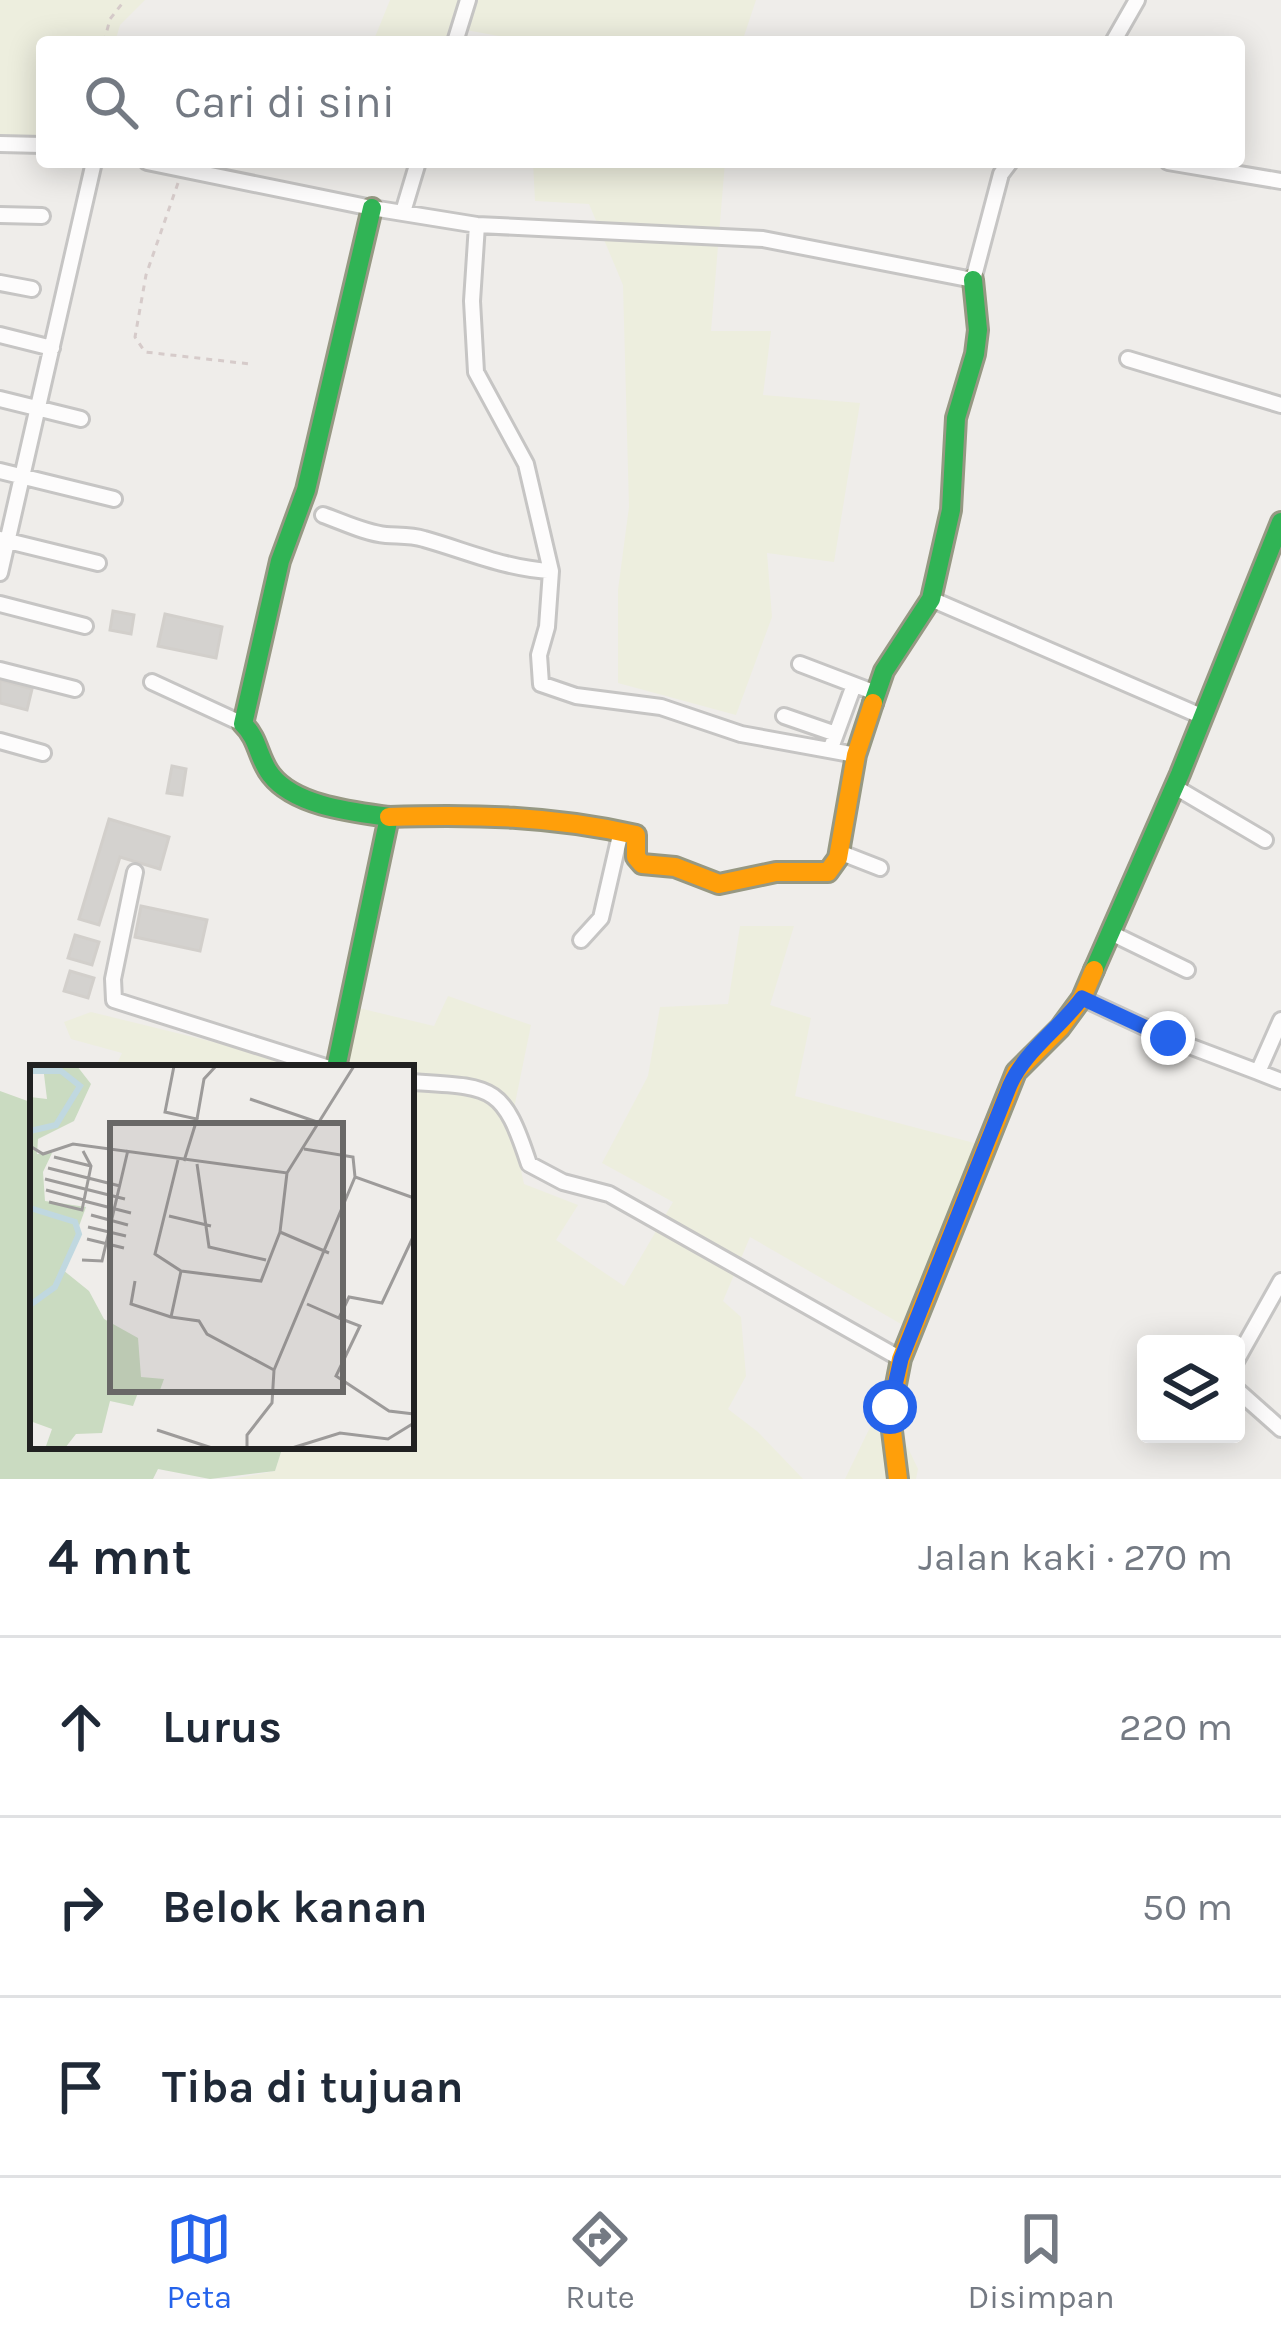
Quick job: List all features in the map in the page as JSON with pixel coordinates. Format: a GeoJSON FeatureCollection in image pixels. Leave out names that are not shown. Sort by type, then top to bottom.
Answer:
{"type":"FeatureCollection","features":[{"type":"Feature","properties":{"kind":"street"},"geometry":{"type":"LineString","coordinates":[[457,36],[468,0]]}},
{"type":"Feature","properties":{"kind":"street"},"geometry":{"type":"LineString","coordinates":[[1116,36],[1137,0]]}},
{"type":"Feature","properties":{"kind":"street"},"geometry":{"type":"LineString","coordinates":[[0,144],[36,146]]}},
{"type":"Feature","properties":{"kind":"street"},"geometry":{"type":"LineString","coordinates":[[0,573],[93,168]]}},
{"type":"Feature","properties":{"kind":"street"},"geometry":{"type":"LineString","coordinates":[[173,168],[477,225],[763,239],[973,280]]}},
{"type":"Feature","properties":{"kind":"street"},"geometry":{"type":"LineString","coordinates":[[403,212],[416,168]]}},
{"type":"Feature","properties":{"kind":"street"},"geometry":{"type":"LineString","coordinates":[[152,682],[243,724],[256,735],[276,780],[336,808],[388,817],[514,815],[621,831],[637,836],[636,857],[642,864],[675,867],[719,884],[781,872],[821,874],[834,865],[839,852],[856,755],[884,671],[931,599],[951,510],[958,452],[956,418],[975,354],[978,330],[973,280],[1006,168]]}},
{"type":"Feature","properties":{"kind":"street"},"geometry":{"type":"LineString","coordinates":[[1204,168],[1281,181]]}},
{"type":"Feature","properties":{"kind":"street"},"geometry":{"type":"LineString","coordinates":[[243,724],[280,561],[306,490],[372,208]]}},
{"type":"Feature","properties":{"kind":"street"},"geometry":{"type":"LineString","coordinates":[[0,215],[42,216]]}},
{"type":"Feature","properties":{"kind":"street"},"geometry":{"type":"LineString","coordinates":[[477,225],[472,301],[476,372],[526,464],[551,571],[547,627],[539,655],[541,684],[577,696],[661,707],[741,734],[856,755]]}},
{"type":"Feature","properties":{"kind":"street"},"geometry":{"type":"LineString","coordinates":[[0,283],[32,289]]}},
{"type":"Feature","properties":{"kind":"street"},"geometry":{"type":"LineString","coordinates":[[0,335],[52,349]]}},
{"type":"Feature","properties":{"kind":"street"},"geometry":{"type":"LineString","coordinates":[[1128,359],[1281,405]]}},
{"type":"Feature","properties":{"kind":"street"},"geometry":{"type":"LineString","coordinates":[[0,399],[81,419]]}},
{"type":"Feature","properties":{"kind":"street"},"geometry":{"type":"LineString","coordinates":[[0,470],[114,499]]}},
{"type":"Feature","properties":{"kind":"street"},"geometry":{"type":"LineString","coordinates":[[322,515],[382,535],[419,537],[459,553],[494,557],[506,566],[551,571]]}},
{"type":"Feature","properties":{"kind":"street"},"geometry":{"type":"LineString","coordinates":[[898,1479],[890,1414],[901,1359],[1016,1072],[1082,998],[1175,788],[1281,522]]}},
{"type":"Feature","properties":{"kind":"street"},"geometry":{"type":"LineString","coordinates":[[4,540],[98,562]]}},
{"type":"Feature","properties":{"kind":"street"},"geometry":{"type":"LineString","coordinates":[[931,599],[1201,716]]}},
{"type":"Feature","properties":{"kind":"street"},"geometry":{"type":"LineString","coordinates":[[0,604],[85,626]]}},
{"type":"Feature","properties":{"kind":"street"},"geometry":{"type":"LineString","coordinates":[[800,664],[876,693]]}},
{"type":"Feature","properties":{"kind":"street"},"geometry":{"type":"LineString","coordinates":[[0,670],[75,689]]}},
{"type":"Feature","properties":{"kind":"street"},"geometry":{"type":"LineString","coordinates":[[784,716],[834,739],[854,685]]}},
{"type":"Feature","properties":{"kind":"street"},"geometry":{"type":"LineString","coordinates":[[0,740],[43,753]]}},
{"type":"Feature","properties":{"kind":"street"},"geometry":{"type":"LineString","coordinates":[[1175,788],[1265,840]]}},
{"type":"Feature","properties":{"kind":"street"},"geometry":{"type":"LineString","coordinates":[[333,1065],[388,817]]}},
{"type":"Feature","properties":{"kind":"street"},"geometry":{"type":"LineString","coordinates":[[581,940],[601,918],[621,831]]}},
{"type":"Feature","properties":{"kind":"street"},"geometry":{"type":"LineString","coordinates":[[839,852],[880,868]]}},
{"type":"Feature","properties":{"kind":"street"},"geometry":{"type":"LineString","coordinates":[[135,872],[113,979],[114,1000],[322,1065]]}},
{"type":"Feature","properties":{"kind":"street"},"geometry":{"type":"LineString","coordinates":[[1111,933],[1187,970]]}},
{"type":"Feature","properties":{"kind":"street"},"geometry":{"type":"LineString","coordinates":[[1082,998],[1281,1081]]}},
{"type":"Feature","properties":{"kind":"street"},"geometry":{"type":"LineString","coordinates":[[1258,1072],[1281,1020]]}},
{"type":"Feature","properties":{"kind":"street"},"geometry":{"type":"LineString","coordinates":[[414,1082],[456,1084],[489,1093],[505,1103],[529,1164],[563,1182],[609,1194],[901,1359]]}},
{"type":"Feature","properties":{"kind":"street"},"geometry":{"type":"LineString","coordinates":[[1245,1345],[1281,1281]]}},
{"type":"Feature","properties":{"kind":"street"},"geometry":{"type":"LineString","coordinates":[[1245,1397],[1281,1429]]}},
{"type":"Feature","properties":{"kind":"path"},"geometry":{"type":"LineString","coordinates":[[106,36],[110,20],[125,0]]}},
{"type":"Feature","properties":{"kind":"path"},"geometry":{"type":"LineString","coordinates":[[182,170],[146,275],[137,346],[145,352],[250,364]]}},
{"type":"Feature","properties":{"kind":"green space"},"geometry":{"type":"Polygon","coordinates":[[[0,0],[145,0],[120,25],[117,36],[36,36],[36,136],[0,138],[0,0]]]}},
{"type":"Feature","properties":{"kind":"green space"},"geometry":{"type":"Polygon","coordinates":[[[390,0],[756,0],[744,36],[498,36],[466,30],[464,36],[375,36],[390,0]]]}},
{"type":"Feature","properties":{"kind":"green space"},"geometry":{"type":"Polygon","coordinates":[[[533,168],[725,168],[711,331],[771,331],[763,395],[860,403],[834,562],[767,553],[772,617],[736,715],[618,683],[618,590],[629,507],[623,285],[589,204],[535,201],[533,168]]]}},
{"type":"Feature","properties":{"kind":"green space"},"geometry":{"type":"Polygon","coordinates":[[[740,926],[794,926],[770,1005],[811,1018],[795,1096],[982,1145],[908,1328],[750,1237],[723,1301],[741,1317],[746,1376],[728,1409],[758,1432],[803,1479],[232,1479],[275,1471],[282,1449],[414,1449],[414,1065],[334,1065],[346,1005],[434,1026],[448,996],[531,1025],[511,1123],[524,1184],[578,1205],[556,1240],[624,1286],[673,1202],[602,1163],[648,1076],[660,1007],[728,1004],[740,926]]]}},
{"type":"Feature","properties":{"kind":"green space"},"geometry":{"type":"Polygon","coordinates":[[[91,1012],[298,1065],[116,1065],[122,1053],[71,1039],[64,1022],[91,1012]]]}},
{"type":"Feature","properties":{"kind":"green space"},"geometry":{"type":"Polygon","coordinates":[[[0,1091],[30,1102],[30,1449],[282,1449],[275,1471],[210,1479],[158,1469],[153,1479],[0,1479],[0,1091]]]}},
{"type":"Feature","properties":{"kind":"green space"},"geometry":{"type":"Polygon","coordinates":[[[874,1419],[899,1429],[918,1469],[916,1479],[845,1479],[874,1419]]]}},
{"type":"Feature","properties":{"kind":"building"},"geometry":{"type":"Polygon","coordinates":[[[113,611],[134,615],[131,634],[110,630],[113,611]]]}},
{"type":"Feature","properties":{"kind":"building"},"geometry":{"type":"Polygon","coordinates":[[[165,614],[222,627],[216,658],[158,646],[165,614]]]}},
{"type":"Feature","properties":{"kind":"building"},"geometry":{"type":"Polygon","coordinates":[[[0,680],[32,689],[27,710],[0,703],[0,680]]]}},
{"type":"Feature","properties":{"kind":"building"},"geometry":{"type":"Polygon","coordinates":[[[172,766],[186,769],[182,795],[167,793],[172,766]]]}},
{"type":"Feature","properties":{"kind":"building"},"geometry":{"type":"Polygon","coordinates":[[[109,819],[169,837],[160,869],[120,857],[99,925],[79,919],[109,819]]]}},
{"type":"Feature","properties":{"kind":"building"},"geometry":{"type":"Polygon","coordinates":[[[141,906],[207,920],[200,951],[135,937],[141,906]]]}},
{"type":"Feature","properties":{"kind":"building"},"geometry":{"type":"Polygon","coordinates":[[[75,935],[99,942],[92,965],[68,958],[75,935]]]}},
{"type":"Feature","properties":{"kind":"building"},"geometry":{"type":"Polygon","coordinates":[[[70,971],[94,978],[88,998],[64,991],[70,971]]]}},
{"type":"Feature","properties":{"kind":"traffic: fast"},"geometry":{"type":"LineString","coordinates":[[337,1065],[389,817],[326,806],[281,786],[243,724],[280,561],[306,490],[372,208]]}},
{"type":"Feature","properties":{"kind":"traffic: fast"},"geometry":{"type":"LineString","coordinates":[[873,703],[884,671],[931,599],[951,510],[956,418],[975,354],[978,330],[973,280]]}},
{"type":"Feature","properties":{"kind":"traffic: fast"},"geometry":{"type":"LineString","coordinates":[[1094,970],[1180,774],[1281,522]]}},
{"type":"Feature","properties":{"kind":"traffic: slow"},"geometry":{"type":"LineString","coordinates":[[389,817],[513,818],[636,835],[636,857],[642,864],[675,867],[719,884],[776,872],[828,872],[838,858],[856,755],[873,703]]}},
{"type":"Feature","properties":{"kind":"traffic: slow"},"geometry":{"type":"LineString","coordinates":[[898,1479],[890,1415],[901,1359],[1016,1072],[1060,1028],[1082,998],[1094,970]]}},
{"type":"Feature","properties":{"kind":"route"},"geometry":{"type":"LineString","coordinates":[[890,1407],[901,1359],[1024,1060],[1060,1028],[1082,998],[1168,1038]]}}]}
